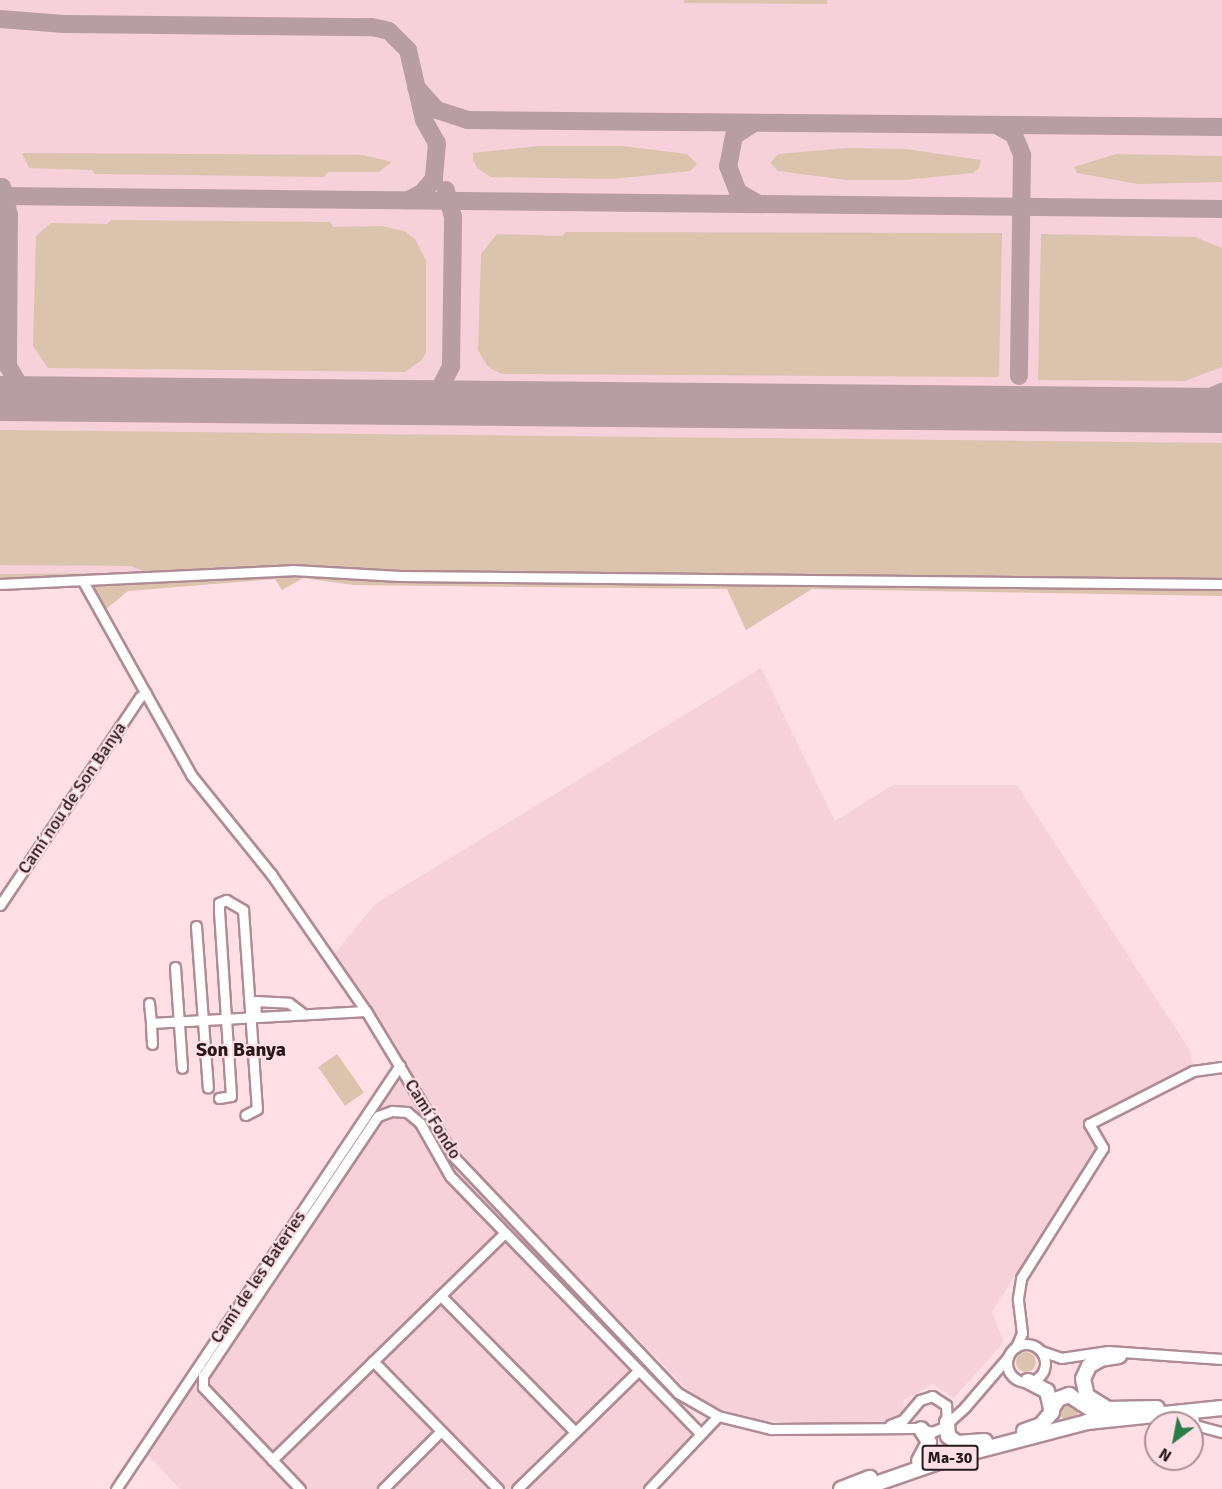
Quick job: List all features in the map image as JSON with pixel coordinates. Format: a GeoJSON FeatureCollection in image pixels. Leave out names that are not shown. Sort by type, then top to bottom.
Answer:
{"type":"FeatureCollection","features":[{"type":"Feature","properties":{"kind":"highway"},"geometry":{"type":"LineString","coordinates":[[1119,1356],[1097,1360],[1087,1369],[1083,1383],[1090,1399],[1108,1409],[1157,1408]]}},
{"type":"Feature","properties":{"kind":"highway"},"geometry":{"type":"LineString","coordinates":[[1044,1371],[1049,1385],[1084,1405],[1106,1414],[1222,1402]]}},
{"type":"Feature","properties":{"kind":"highway"},"geometry":{"type":"LineString","coordinates":[[1024,1381],[1047,1391],[1056,1423],[1065,1429]]}},
{"type":"Feature","properties":{"kind":"highway","name":"Ma-30"},"geometry":{"type":"LineString","coordinates":[[861,1489],[919,1461],[1038,1427],[1058,1399],[1069,1395]]}},
{"type":"Feature","properties":{"kind":"highway"},"geometry":{"type":"LineString","coordinates":[[1080,1424],[1086,1415],[1084,1405]]}},
{"type":"Feature","properties":{"kind":"highway","name":"Ma-30"},"geometry":{"type":"LineString","coordinates":[[1191,1411],[1222,1408]]}},
{"type":"Feature","properties":{"kind":"highway","name":"Ma-30"},"geometry":{"type":"LineString","coordinates":[[842,1489],[1080,1424],[1144,1417]]}},
{"type":"Feature","properties":{"kind":"highway"},"geometry":{"type":"LineString","coordinates":[[947,1422],[947,1434],[954,1442],[983,1442]]}},
{"type":"Feature","properties":{"kind":"highway"},"geometry":{"type":"LineString","coordinates":[[919,1461],[929,1442],[921,1429]]}},
{"type":"Feature","properties":{"kind":"highway"},"geometry":{"type":"LineString","coordinates":[[851,1489],[882,1477]]}},
{"type":"Feature","properties":{"kind":"highway"},"geometry":{"type":"LineString","coordinates":[[870,1489],[882,1477]]}},
{"type":"Feature","properties":{"kind":"street"},"geometry":{"type":"LineString","coordinates":[[0,584],[84,583],[292,570],[400,576],[1222,584]]}},
{"type":"Feature","properties":{"kind":"street","name":"Camí Fondo"},"geometry":{"type":"LineString","coordinates":[[84,583],[192,776],[271,874],[366,1011],[455,1158],[678,1393],[718,1416],[779,1430],[921,1429]]}},
{"type":"Feature","properties":{"kind":"street","name":"Camí nou de Son Banya"},"geometry":{"type":"LineString","coordinates":[[0,905],[140,697],[146,693]]}},
{"type":"Feature","properties":{"kind":"street"},"geometry":{"type":"LineString","coordinates":[[219,1098],[231,1096],[219,911],[219,903],[226,900],[243,910],[253,1015],[257,1109],[245,1115]]}},
{"type":"Feature","properties":{"kind":"street"},"geometry":{"type":"LineString","coordinates":[[196,926],[208,1088]]}},
{"type":"Feature","properties":{"kind":"street"},"geometry":{"type":"LineString","coordinates":[[176,967],[182,1068]]}},
{"type":"Feature","properties":{"kind":"street"},"geometry":{"type":"LineString","coordinates":[[149,1002],[152,1044]]}},
{"type":"Feature","properties":{"kind":"street"},"geometry":{"type":"LineString","coordinates":[[151,1023],[302,1012],[366,1011]]}},
{"type":"Feature","properties":{"kind":"street","name":"Camí de les Bateries"},"geometry":{"type":"LineString","coordinates":[[116,1489],[400,1065]]}},
{"type":"Feature","properties":{"kind":"street"},"geometry":{"type":"LineString","coordinates":[[916,1405],[914,1419],[921,1429],[934,1432],[987,1383],[1016,1347],[1022,1337],[1018,1292],[1022,1275],[1103,1148],[1089,1124],[1193,1071],[1222,1067]]}},
{"type":"Feature","properties":{"kind":"street"},"geometry":{"type":"LineString","coordinates":[[300,1489],[203,1387],[203,1376],[378,1116],[392,1111],[407,1112],[420,1123],[450,1176],[701,1434]]}},
{"type":"Feature","properties":{"kind":"street"},"geometry":{"type":"LineString","coordinates":[[272,1460],[505,1233]]}},
{"type":"Feature","properties":{"kind":"street"},"geometry":{"type":"LineString","coordinates":[[441,1296],[575,1432]]}},
{"type":"Feature","properties":{"kind":"street"},"geometry":{"type":"LineString","coordinates":[[1020,1313],[1037,1348],[1044,1371]]}},
{"type":"Feature","properties":{"kind":"street"},"geometry":{"type":"LineString","coordinates":[[1016,1347],[1037,1348],[1061,1358],[1108,1351],[1222,1359]]}},
{"type":"Feature","properties":{"kind":"street"},"geometry":{"type":"LineString","coordinates":[[987,1383],[1005,1377],[1024,1381],[1044,1371],[1049,1365],[1088,1356],[1119,1356],[1136,1353]]}},
{"type":"Feature","properties":{"kind":"street"},"geometry":{"type":"LineString","coordinates":[[1008,1357],[1009,1369],[1024,1381]]}},
{"type":"Feature","properties":{"kind":"street"},"geometry":{"type":"LineString","coordinates":[[374,1361],[498,1489]]}},
{"type":"Feature","properties":{"kind":"street"},"geometry":{"type":"LineString","coordinates":[[517,1489],[638,1371]]}},
{"type":"Feature","properties":{"kind":"street"},"geometry":{"type":"LineString","coordinates":[[881,1428],[900,1422],[916,1405],[932,1396],[956,1405],[972,1398]]}},
{"type":"Feature","properties":{"kind":"street"},"geometry":{"type":"LineString","coordinates":[[943,1401],[948,1410],[947,1422]]}},
{"type":"Feature","properties":{"kind":"street"},"geometry":{"type":"LineString","coordinates":[[649,1489],[718,1416]]}},
{"type":"Feature","properties":{"kind":"street"},"geometry":{"type":"LineString","coordinates":[[1204,1427],[1222,1432]]}},
{"type":"Feature","properties":{"kind":"street"},"geometry":{"type":"LineString","coordinates":[[383,1489],[441,1431]]}},
{"type":"Feature","properties":{"kind":"shaded area"},"geometry":{"type":"Polygon","coordinates":[[[0,0],[1222,0],[1222,594],[812,589],[746,630],[727,589],[354,585],[303,578],[282,590],[275,579],[128,591],[106,609],[87,576],[0,577],[0,0]]]}},
{"type":"Feature","properties":{"kind":"shaded area"},"geometry":{"type":"Polygon","coordinates":[[[684,0],[827,0],[827,4],[684,3],[684,0]]]}},
{"type":"Feature","properties":{"kind":"shaded area"},"geometry":{"type":"Polygon","coordinates":[[[539,146],[622,146],[687,154],[697,164],[690,171],[612,179],[491,177],[477,168],[473,159],[473,153],[539,146]]]}},
{"type":"Feature","properties":{"kind":"shaded area"},"geometry":{"type":"Polygon","coordinates":[[[848,148],[906,149],[981,160],[979,168],[973,173],[903,180],[847,180],[778,171],[770,163],[778,154],[848,148]]]}},
{"type":"Feature","properties":{"kind":"shaded area"},"geometry":{"type":"Polygon","coordinates":[[[22,153],[363,155],[392,162],[379,172],[328,172],[324,177],[95,174],[92,170],[29,168],[22,153]]]}},
{"type":"Feature","properties":{"kind":"shaded area"},"geometry":{"type":"Polygon","coordinates":[[[1116,154],[1222,156],[1222,182],[1138,184],[1077,173],[1074,167],[1116,154]]]}},
{"type":"Feature","properties":{"kind":"shaded area"},"geometry":{"type":"Polygon","coordinates":[[[111,220],[330,222],[334,227],[382,226],[404,231],[415,239],[426,261],[426,352],[422,360],[405,372],[48,368],[33,346],[36,236],[51,223],[107,224],[111,220]]]}},
{"type":"Feature","properties":{"kind":"shaded area"},"geometry":{"type":"Polygon","coordinates":[[[566,232],[1002,233],[999,377],[502,374],[488,367],[478,350],[481,254],[497,234],[562,236],[566,232]]]}},
{"type":"Feature","properties":{"kind":"shaded area"},"geometry":{"type":"Polygon","coordinates":[[[1041,234],[1195,237],[1222,248],[1222,367],[1185,381],[1038,380],[1041,234]]]}},
{"type":"Feature","properties":{"kind":"shaded area"},"geometry":{"type":"Polygon","coordinates":[[[0,430],[1222,443],[1222,580],[392,571],[309,566],[151,574],[131,566],[0,565],[0,430]]]}},
{"type":"Feature","properties":{"kind":"shaded area"},"geometry":{"type":"Polygon","coordinates":[[[131,573],[31,579],[0,579],[0,574],[131,573]]]}},
{"type":"Feature","properties":{"kind":"shaded area"},"geometry":{"type":"Polygon","coordinates":[[[303,575],[414,582],[1222,588],[1222,596],[812,589],[746,630],[727,589],[354,585],[303,578],[282,590],[275,579],[128,591],[106,609],[93,587],[303,575]]]}},
{"type":"Feature","properties":{"kind":"shaded area"},"geometry":{"type":"Polygon","coordinates":[[[761,668],[835,821],[893,785],[1017,785],[1189,1049],[1194,1067],[1086,1123],[1098,1144],[992,1312],[1004,1342],[954,1398],[933,1384],[904,1400],[903,1411],[893,1421],[798,1424],[752,1419],[700,1402],[480,1179],[332,957],[375,904],[761,668]]]}},
{"type":"Feature","properties":{"kind":"shaded area"},"geometry":{"type":"Polygon","coordinates":[[[337,1054],[364,1093],[345,1106],[318,1067],[337,1054]]]}},
{"type":"Feature","properties":{"kind":"shaded area"},"geometry":{"type":"Polygon","coordinates":[[[400,1073],[458,1172],[708,1433],[655,1489],[180,1489],[144,1451],[400,1073]]]}},
{"type":"Feature","properties":{"kind":"shaded area"},"geometry":{"type":"Polygon","coordinates":[[[1026,1352],[1033,1355],[1036,1362],[1033,1369],[1026,1372],[1019,1369],[1016,1362],[1019,1355],[1026,1352]]]}},
{"type":"Feature","properties":{"kind":"shaded area"},"geometry":{"type":"Polygon","coordinates":[[[1065,1403],[1073,1403],[1078,1408],[1076,1419],[1065,1421],[1060,1416],[1060,1408],[1065,1403]]]}},
{"type":"Feature","properties":{"kind":"taxiway"},"geometry":{"type":"LineString","coordinates":[[0,19],[64,24],[372,27],[389,31],[408,50],[424,120],[437,143],[434,179],[422,193],[408,200]]}},
{"type":"Feature","properties":{"kind":"taxiway"},"geometry":{"type":"LineString","coordinates":[[416,87],[437,110],[467,120],[1222,127]]}},
{"type":"Feature","properties":{"kind":"taxiway"},"geometry":{"type":"LineString","coordinates":[[754,123],[734,136],[728,166],[738,192],[757,203]]}},
{"type":"Feature","properties":{"kind":"taxiway"},"geometry":{"type":"LineString","coordinates":[[998,126],[1014,135],[1022,155],[1019,376]]}},
{"type":"Feature","properties":{"kind":"taxiway"},"geometry":{"type":"LineString","coordinates":[[2,187],[9,215],[8,366],[20,387],[45,399]]}},
{"type":"Feature","properties":{"kind":"taxiway"},"geometry":{"type":"LineString","coordinates":[[416,404],[439,390],[451,366],[453,217],[446,190]]}},
{"type":"Feature","properties":{"kind":"taxiway"},"geometry":{"type":"LineString","coordinates":[[0,196],[1222,209]]}},
{"type":"Feature","properties":{"kind":"taxiway"},"geometry":{"type":"LineString","coordinates":[[1180,410],[1222,392]]}},
{"type":"Feature","properties":{"kind":"runway"},"geometry":{"type":"LineString","coordinates":[[0,398],[1222,410]]}},
{"type":"Feature","properties":{"kind":"district","name":"Son Banya"},"geometry":{"type":"Point","coordinates":[241,1049]}}]}
